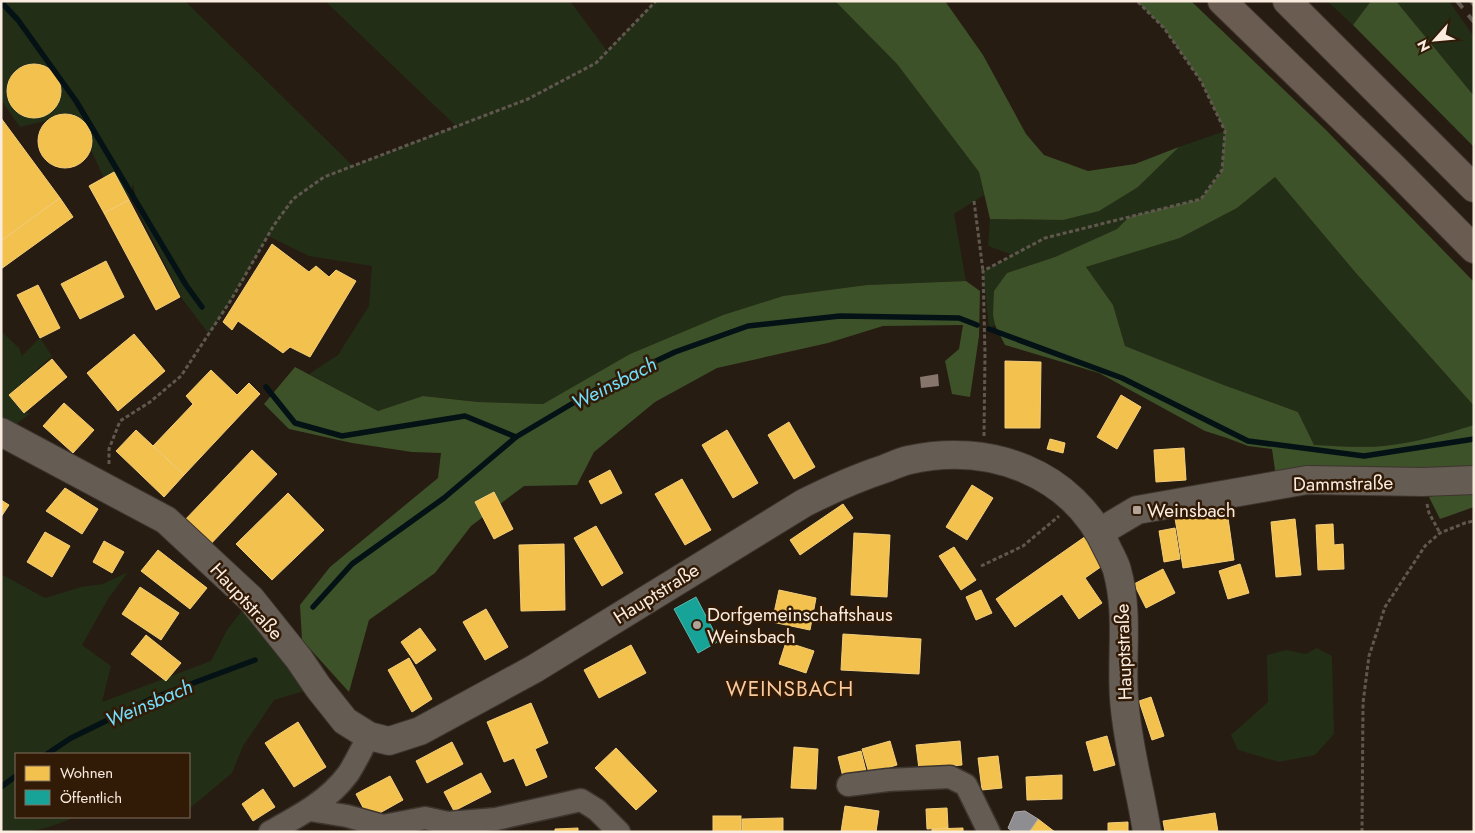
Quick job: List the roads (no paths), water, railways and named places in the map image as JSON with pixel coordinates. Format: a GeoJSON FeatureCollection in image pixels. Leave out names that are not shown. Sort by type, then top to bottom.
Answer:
{"type":"FeatureCollection","features":[{"type":"Feature","properties":{"kind":"highway"},"geometry":{"type":"LineString","coordinates":[[1222,1],[1386,160],[1474,249]]}},
{"type":"Feature","properties":{"kind":"highway"},"geometry":{"type":"LineString","coordinates":[[1287,1],[1474,188]]}},
{"type":"Feature","properties":{"kind":"street","name":"Hauptstraße"},"geometry":{"type":"LineString","coordinates":[[1,432],[166,520],[251,599],[345,721],[369,736],[389,741],[420,731],[534,669],[804,502],[849,481],[908,460],[947,454],[983,457],[1017,465],[1049,480],[1076,502],[1100,532],[1117,570],[1125,616],[1124,696],[1129,744],[1147,832]]}},
{"type":"Feature","properties":{"kind":"street","name":"Dammstraße"},"geometry":{"type":"LineString","coordinates":[[1100,532],[1137,510],[1307,480],[1423,482],[1474,480]]}},
{"type":"Feature","properties":{"kind":"street"},"geometry":{"type":"LineString","coordinates":[[270,832],[310,810],[325,799],[348,774],[369,736]]}},
{"type":"Feature","properties":{"kind":"street"},"geometry":{"type":"LineString","coordinates":[[848,786],[888,780],[950,777],[966,785],[989,832]]}},
{"type":"Feature","properties":{"kind":"street"},"geometry":{"type":"LineString","coordinates":[[310,810],[347,816],[383,826],[425,818],[448,823],[496,819],[581,800],[597,810],[619,832]]}},
{"type":"Feature","properties":{"kind":"waterway"},"geometry":{"type":"LineString","coordinates":[[1,2],[18,20],[76,101],[186,285],[202,307]]}},
{"type":"Feature","properties":{"kind":"waterway","name":"Weinsbach"},"geometry":{"type":"LineString","coordinates":[[313,607],[352,564],[444,498],[516,437],[595,390],[675,352],[748,326],[840,316],[959,318],[977,325]]}},
{"type":"Feature","properties":{"kind":"waterway","name":"Weinsbach"},"geometry":{"type":"LineString","coordinates":[[989,329],[1122,378],[1248,441],[1364,456],[1474,439]]}},
{"type":"Feature","properties":{"kind":"waterway"},"geometry":{"type":"LineString","coordinates":[[266,387],[295,423],[342,436],[465,416],[516,437]]}},
{"type":"Feature","properties":{"kind":"waterway","name":"Weinsbach"},"geometry":{"type":"LineString","coordinates":[[48,753],[71,738],[153,698],[255,660]]}},
{"type":"Feature","properties":{"kind":"waterway","name":"Weinsbach"},"geometry":{"type":"LineString","coordinates":[[1,787],[15,777]]}},
{"type":"Feature","properties":{"kind":"railway"},"geometry":{"type":"LineString","coordinates":[[1457,1],[1474,22]]}},
{"type":"Feature","properties":{"kind":"railway"},"geometry":{"type":"LineString","coordinates":[[1471,1],[1474,5]]}},
{"type":"Feature","properties":{"kind":"place","name":"Weinsbach"},"geometry":{"type":"Point","coordinates":[1137,510]}},
{"type":"Feature","properties":{"kind":"place","name":"Dorfgemeinschaftshaus Weinsbach"},"geometry":{"type":"Point","coordinates":[697,625]}},
{"type":"Feature","properties":{"kind":"district","name":"WEINSBACH"},"geometry":{"type":"Point","coordinates":[790,689]}}]}
